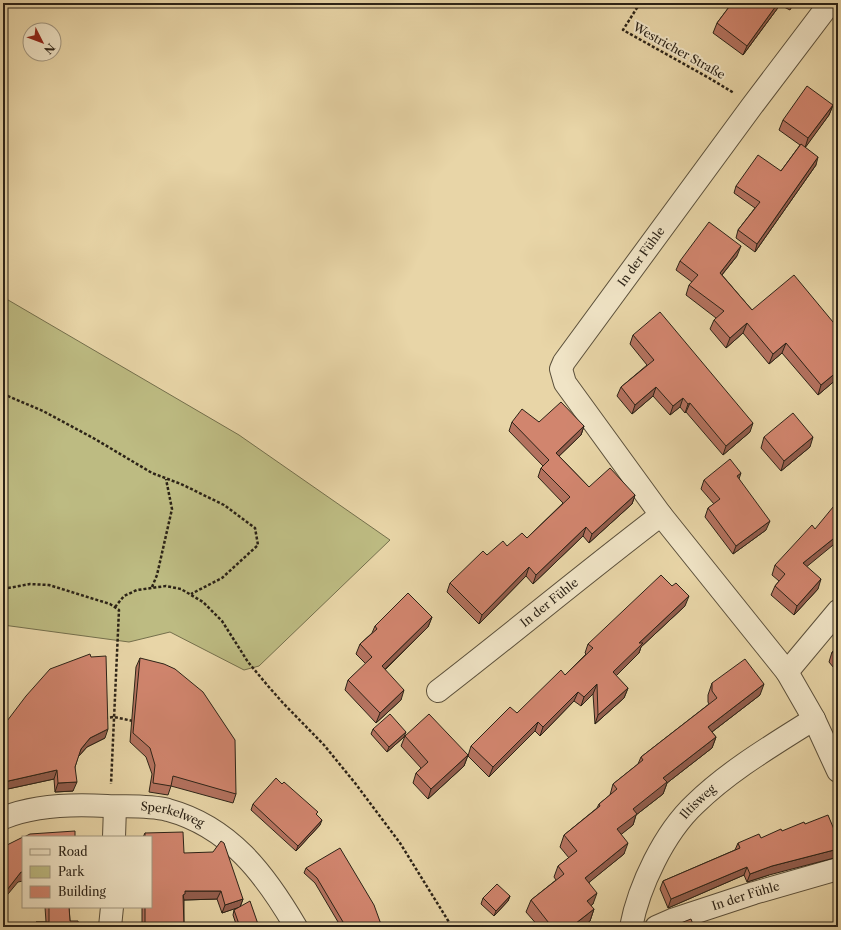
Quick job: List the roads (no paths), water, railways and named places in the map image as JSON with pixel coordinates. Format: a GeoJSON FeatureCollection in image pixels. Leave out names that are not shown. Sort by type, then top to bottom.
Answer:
{"type":"FeatureCollection","features":[{"type":"Feature","properties":{"kind":"street","name":"In der Fühle"},"geometry":{"type":"LineString","coordinates":[[830,3],[752,106],[564,362],[561,369],[565,383],[660,515],[787,672],[814,719],[838,771]]}},
{"type":"Feature","properties":{"kind":"street","name":"In der Fühle"},"geometry":{"type":"LineString","coordinates":[[438,691],[660,515]]}},
{"type":"Feature","properties":{"kind":"street"},"geometry":{"type":"LineString","coordinates":[[787,672],[838,611]]}},
{"type":"Feature","properties":{"kind":"street","name":"Iltisweg"},"geometry":{"type":"LineString","coordinates":[[630,927],[642,888],[653,863],[664,845],[694,804],[716,785],[746,763],[814,719]]}},
{"type":"Feature","properties":{"kind":"street","name":"Sperkelweg"},"geometry":{"type":"LineString","coordinates":[[3,818],[35,808],[89,805],[115,807],[143,806],[167,810],[200,823],[224,837],[243,854],[259,871],[282,903],[296,927]]}},
{"type":"Feature","properties":{"kind":"street"},"geometry":{"type":"LineString","coordinates":[[114,836],[115,807]]}},
{"type":"Feature","properties":{"kind":"street","name":"In der Fühle"},"geometry":{"type":"LineString","coordinates":[[656,927],[672,920],[754,893],[838,869]]}},
{"type":"Feature","properties":{"kind":"street"},"geometry":{"type":"LineString","coordinates":[[110,927],[112,908]]}}]}
